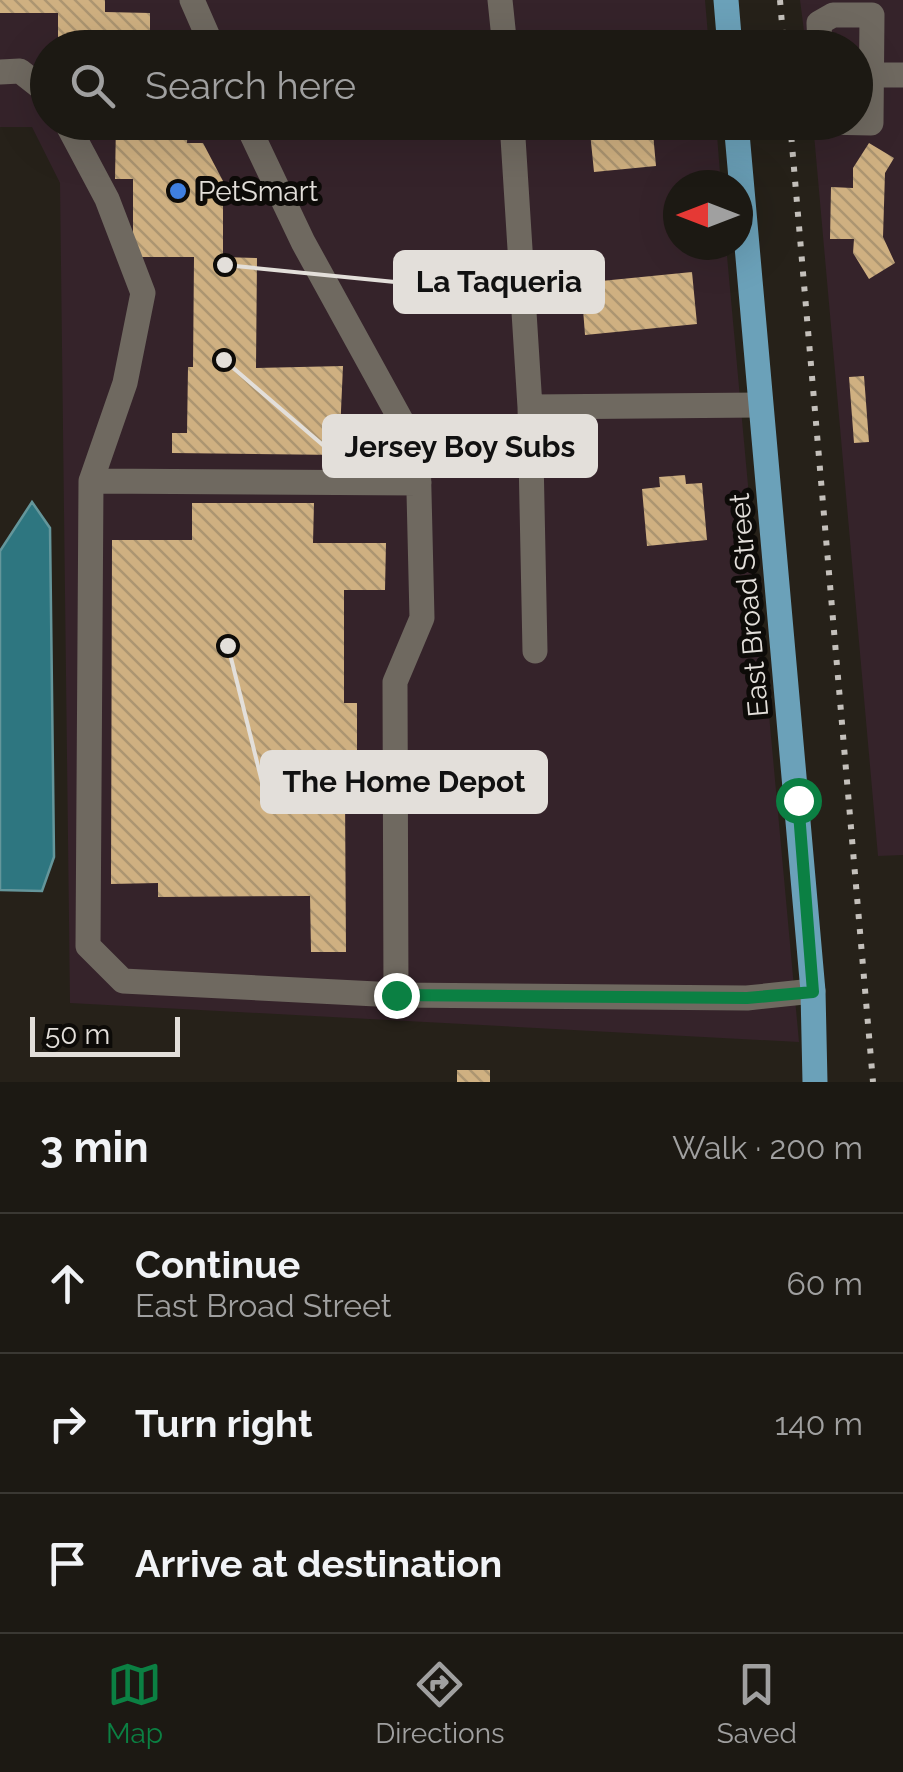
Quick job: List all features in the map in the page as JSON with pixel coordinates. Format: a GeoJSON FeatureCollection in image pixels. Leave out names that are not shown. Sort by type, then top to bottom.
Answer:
{"type":"FeatureCollection","features":[{"type":"Feature","properties":{"kind":"main road"},"geometry":{"type":"LineString","coordinates":[[726,0],[728,30]]}},
{"type":"Feature","properties":{"kind":"main road","name":"East Broad Street"},"geometry":{"type":"LineString","coordinates":[[738,140],[813,992],[815,1082]]}},
{"type":"Feature","properties":{"kind":"lane"},"geometry":{"type":"LineString","coordinates":[[192,0],[205,30]]}},
{"type":"Feature","properties":{"kind":"lane"},"geometry":{"type":"LineString","coordinates":[[500,0],[503,30]]}},
{"type":"Feature","properties":{"kind":"lane"},"geometry":{"type":"LineString","coordinates":[[819,30],[819,23],[833,14],[872,15],[872,30]]}},
{"type":"Feature","properties":{"kind":"lane"},"geometry":{"type":"LineString","coordinates":[[0,72],[20,71],[30,79]]}},
{"type":"Feature","properties":{"kind":"lane"},"geometry":{"type":"LineString","coordinates":[[873,75],[903,74]]}},
{"type":"Feature","properties":{"kind":"lane"},"geometry":{"type":"LineString","coordinates":[[76,140],[107,198],[143,294],[124,383],[91,481],[88,946],[123,981],[396,995],[747,998],[813,992]]}},
{"type":"Feature","properties":{"kind":"lane"},"geometry":{"type":"LineString","coordinates":[[255,140],[303,242],[418,451],[422,618],[394,682],[396,995]]}},
{"type":"Feature","properties":{"kind":"lane"},"geometry":{"type":"LineString","coordinates":[[513,140],[530,407],[535,651]]}},
{"type":"Feature","properties":{"kind":"lane"},"geometry":{"type":"LineString","coordinates":[[530,407],[760,405]]}},
{"type":"Feature","properties":{"kind":"lane"},"geometry":{"type":"LineString","coordinates":[[91,481],[419,483]]}},
{"type":"Feature","properties":{"kind":"shaded area"},"geometry":{"type":"Polygon","coordinates":[[[0,0],[705,0],[708,30],[30,30],[30,127],[0,127],[0,0]]]}},
{"type":"Feature","properties":{"kind":"shaded area"},"geometry":{"type":"Polygon","coordinates":[[[800,0],[903,0],[903,855],[878,856],[815,140],[873,140],[873,30],[804,30],[800,0]]]}},
{"type":"Feature","properties":{"kind":"shaded area"},"geometry":{"type":"Polygon","coordinates":[[[38,140],[717,140],[720,170],[663,170],[663,260],[727,260],[799,1042],[70,1003],[60,183],[38,140]]]}},
{"type":"Feature","properties":{"kind":"water"},"geometry":{"type":"Polygon","coordinates":[[[32,502],[50,528],[54,857],[42,891],[0,890],[0,551],[32,502]]]}},
{"type":"Feature","properties":{"kind":"building"},"geometry":{"type":"Polygon","coordinates":[[[0,0],[105,0],[105,12],[150,13],[150,30],[58,30],[58,13],[0,13],[0,0]]]}},
{"type":"Feature","properties":{"kind":"building"},"geometry":{"type":"Polygon","coordinates":[[[116,140],[203,143],[223,181],[223,257],[257,258],[256,368],[343,366],[339,455],[172,453],[172,433],[187,433],[188,367],[193,367],[194,257],[133,257],[133,179],[115,179],[116,140]]]}},
{"type":"Feature","properties":{"kind":"building"},"geometry":{"type":"Polygon","coordinates":[[[591,140],[654,140],[656,166],[594,172],[591,140]]]}},
{"type":"Feature","properties":{"kind":"building"},"geometry":{"type":"Polygon","coordinates":[[[869,143],[894,158],[885,173],[883,237],[895,263],[869,279],[853,253],[854,239],[830,239],[831,187],[853,188],[853,168],[869,143]]]}},
{"type":"Feature","properties":{"kind":"building"},"geometry":{"type":"Polygon","coordinates":[[[692,272],[697,324],[585,335],[581,283],[692,272]]]}},
{"type":"Feature","properties":{"kind":"building"},"geometry":{"type":"Polygon","coordinates":[[[864,376],[869,442],[854,443],[849,377],[864,376]]]}},
{"type":"Feature","properties":{"kind":"building"},"geometry":{"type":"Polygon","coordinates":[[[685,475],[686,484],[702,483],[707,540],[647,546],[642,489],[660,487],[659,477],[685,475]]]}},
{"type":"Feature","properties":{"kind":"building"},"geometry":{"type":"Polygon","coordinates":[[[192,503],[314,503],[313,543],[386,543],[385,590],[344,590],[344,703],[357,703],[357,794],[345,794],[346,952],[311,952],[310,896],[158,897],[158,883],[111,884],[112,540],[192,540],[192,503]]]}},
{"type":"Feature","properties":{"kind":"building"},"geometry":{"type":"Polygon","coordinates":[[[457,1070],[490,1070],[490,1082],[457,1082],[457,1070]]]}},
{"type":"Feature","properties":{"kind":"railway"},"geometry":{"type":"LineString","coordinates":[[780,0],[782,30]]}},
{"type":"Feature","properties":{"kind":"railway"},"geometry":{"type":"LineString","coordinates":[[792,140],[873,1082]]}},
{"type":"Feature","properties":{"kind":"place","name":"PetSmart"},"geometry":{"type":"Point","coordinates":[178,191]}},
{"type":"Feature","properties":{"kind":"place","name":"La Taqueria"},"geometry":{"type":"Point","coordinates":[225,265]}},
{"type":"Feature","properties":{"kind":"place","name":"Jersey Boy Subs"},"geometry":{"type":"Point","coordinates":[224,360]}},
{"type":"Feature","properties":{"kind":"place","name":"The Home Depot"},"geometry":{"type":"Point","coordinates":[228,646]}},
{"type":"Feature","properties":{"kind":"route"},"geometry":{"type":"LineString","coordinates":[[396,995],[747,998],[813,992],[798,800]]}}]}
